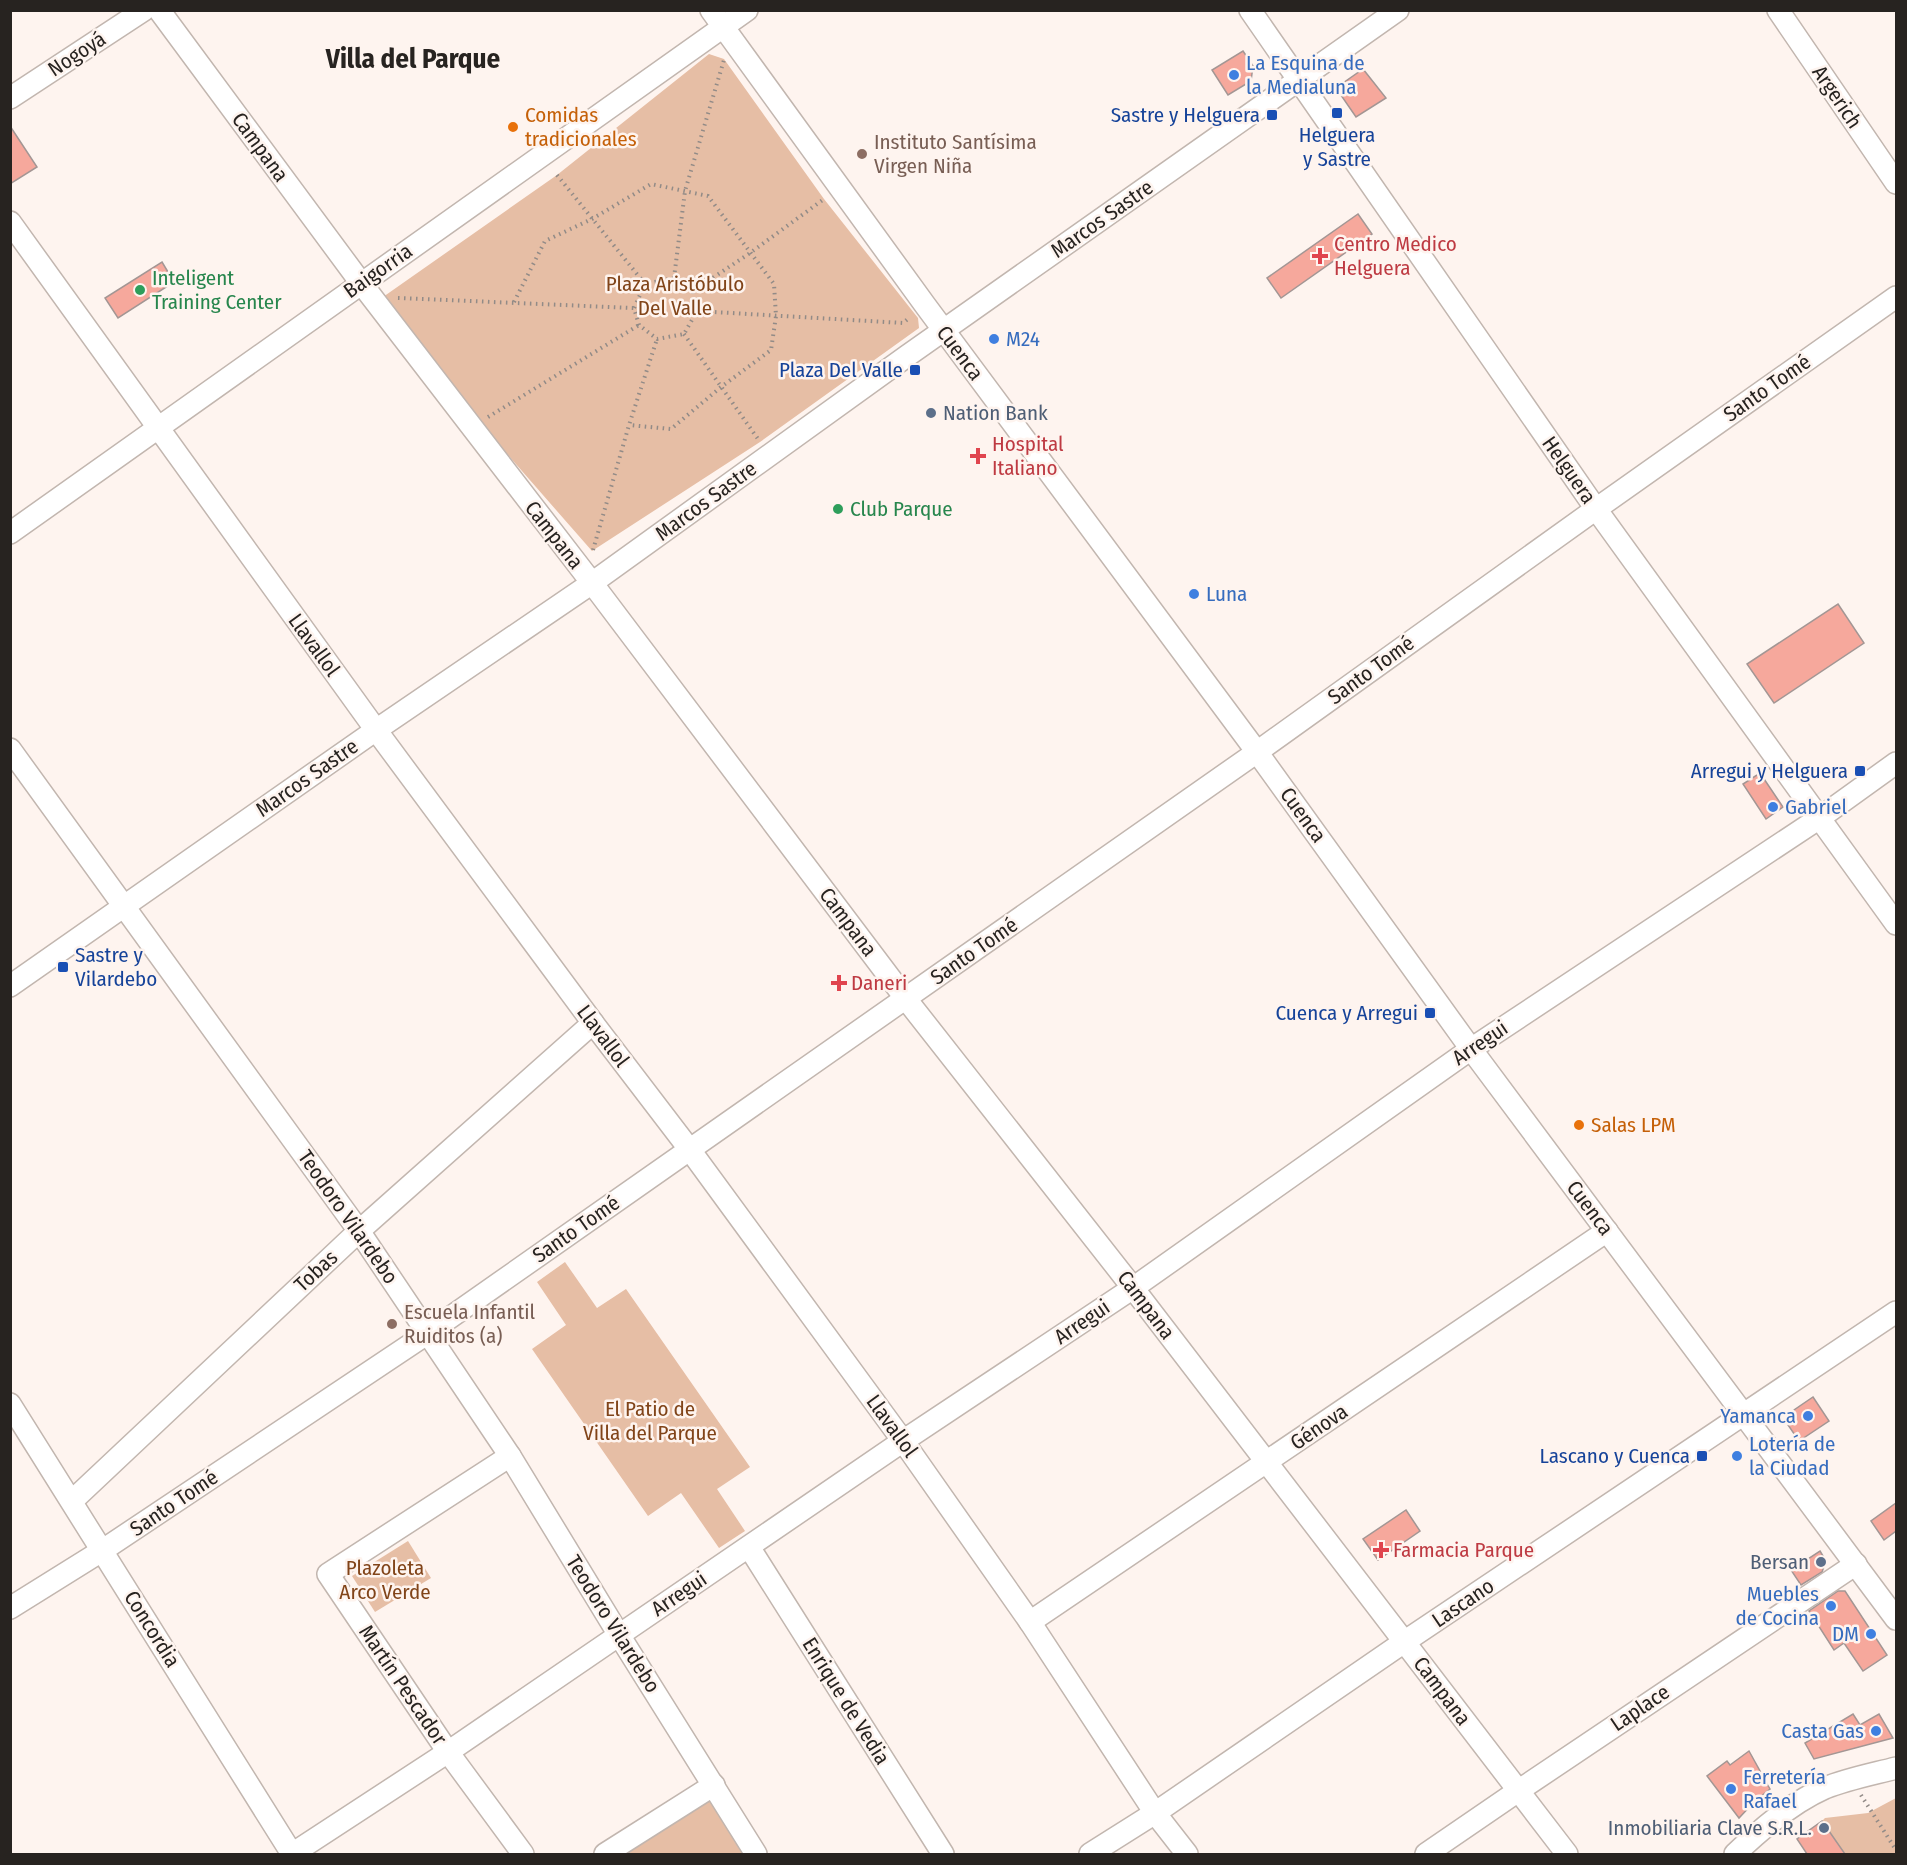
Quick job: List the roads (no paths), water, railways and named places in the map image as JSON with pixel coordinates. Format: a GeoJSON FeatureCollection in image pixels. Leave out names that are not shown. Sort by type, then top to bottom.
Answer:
{"type":"FeatureCollection","features":[{"type":"Feature","properties":{"kind":"street","name":"Nogoyá"},"geometry":{"type":"LineString","coordinates":[[10,98],[144,10]]}},
{"type":"Feature","properties":{"kind":"street","name":"Campana"},"geometry":{"type":"LineString","coordinates":[[159,10],[361,283],[906,999],[1133,1288],[1567,1854]]}},
{"type":"Feature","properties":{"kind":"street","name":"Baigorria"},"geometry":{"type":"LineString","coordinates":[[10,533],[159,429],[714,25],[747,10]]}},
{"type":"Feature","properties":{"kind":"street","name":"Helguera"},"geometry":{"type":"LineString","coordinates":[[1250,10],[1596,509],[1821,817],[1896,924]]}},
{"type":"Feature","properties":{"kind":"street","name":"Marcos Sastre"},"geometry":{"type":"LineString","coordinates":[[10,986],[376,730],[592,584],[944,330],[1398,10]]}},
{"type":"Feature","properties":{"kind":"street","name":"Argerich"},"geometry":{"type":"LineString","coordinates":[[1778,10],[1896,183]]}},
{"type":"Feature","properties":{"kind":"street","name":"Cuenca"},"geometry":{"type":"LineString","coordinates":[[714,25],[1257,752],[1471,1048],[1896,1619]]}},
{"type":"Feature","properties":{"kind":"street","name":"Llavallol"},"geometry":{"type":"LineString","coordinates":[[10,222],[376,730],[690,1150],[903,1441],[1030,1622],[1155,1813],[1187,1854]]}},
{"type":"Feature","properties":{"kind":"street","name":"Santo Tomé"},"geometry":{"type":"LineString","coordinates":[[10,1608],[103,1550],[428,1333],[1257,752],[1896,297]]}},
{"type":"Feature","properties":{"kind":"street","name":"Teodoro Vilardebo"},"geometry":{"type":"LineString","coordinates":[[10,749],[126,906],[359,1231],[428,1333],[510,1456],[756,1854]]}},
{"type":"Feature","properties":{"kind":"street","name":"Arregui"},"geometry":{"type":"LineString","coordinates":[[292,1854],[448,1752],[903,1441],[1133,1288],[1471,1048],[1821,817],[1896,763]]}},
{"type":"Feature","properties":{"kind":"street","name":"Tobas"},"geometry":{"type":"LineString","coordinates":[[72,1501],[359,1231],[593,1023]]}},
{"type":"Feature","properties":{"kind":"street","name":"Génova"},"geometry":{"type":"LineString","coordinates":[[1030,1622],[1607,1231]]}},
{"type":"Feature","properties":{"kind":"street","name":"Lascano"},"geometry":{"type":"LineString","coordinates":[[1090,1854],[1155,1813],[1404,1642],[1896,1312]]}},
{"type":"Feature","properties":{"kind":"street","name":"Concordia"},"geometry":{"type":"LineString","coordinates":[[10,1404],[292,1854]]}},
{"type":"Feature","properties":{"kind":"street","name":"Martín Pescador"},"geometry":{"type":"LineString","coordinates":[[510,1456],[328,1574],[448,1752],[523,1854]]}},
{"type":"Feature","properties":{"kind":"street","name":"Enrique de Vedia"},"geometry":{"type":"LineString","coordinates":[[749,1547],[943,1854]]}},
{"type":"Feature","properties":{"kind":"street","name":"Laplace"},"geometry":{"type":"LineString","coordinates":[[1426,1854],[1856,1563]]}},
{"type":"Feature","properties":{"kind":"street"},"geometry":{"type":"LineString","coordinates":[[1735,1854],[1772,1821],[1806,1797],[1826,1788],[1896,1768]]}},
{"type":"Feature","properties":{"kind":"street"},"geometry":{"type":"LineString","coordinates":[[605,1854],[714,1785]]}},
{"type":"Feature","properties":{"kind":"place","name":"La Esquina de la Medialuna"},"geometry":{"type":"Point","coordinates":[1234,75]}},
{"type":"Feature","properties":{"kind":"place","name":"Helguera y Sastre"},"geometry":{"type":"Point","coordinates":[1337,113]}},
{"type":"Feature","properties":{"kind":"place","name":"Sastre y Helguera"},"geometry":{"type":"Point","coordinates":[1272,115]}},
{"type":"Feature","properties":{"kind":"place","name":"Comidas tradicionales"},"geometry":{"type":"Point","coordinates":[513,127]}},
{"type":"Feature","properties":{"kind":"place","name":"Instituto Santísima Virgen Niña"},"geometry":{"type":"Point","coordinates":[862,154]}},
{"type":"Feature","properties":{"kind":"place","name":"Centro Medico Helguera"},"geometry":{"type":"Point","coordinates":[1320,256]}},
{"type":"Feature","properties":{"kind":"place","name":"Inteligent Training Center"},"geometry":{"type":"Point","coordinates":[140,290]}},
{"type":"Feature","properties":{"kind":"place","name":"M24"},"geometry":{"type":"Point","coordinates":[994,339]}},
{"type":"Feature","properties":{"kind":"place","name":"Plaza Del Valle"},"geometry":{"type":"Point","coordinates":[915,370]}},
{"type":"Feature","properties":{"kind":"place","name":"Nation Bank"},"geometry":{"type":"Point","coordinates":[931,413]}},
{"type":"Feature","properties":{"kind":"place","name":"Hospital Italiano"},"geometry":{"type":"Point","coordinates":[978,456]}},
{"type":"Feature","properties":{"kind":"place","name":"Club Parque"},"geometry":{"type":"Point","coordinates":[838,509]}},
{"type":"Feature","properties":{"kind":"place","name":"Luna"},"geometry":{"type":"Point","coordinates":[1194,594]}},
{"type":"Feature","properties":{"kind":"place","name":"Arregui y Helguera"},"geometry":{"type":"Point","coordinates":[1860,771]}},
{"type":"Feature","properties":{"kind":"place","name":"Gabriel"},"geometry":{"type":"Point","coordinates":[1773,807]}},
{"type":"Feature","properties":{"kind":"place","name":"Sastre y Vilardebo"},"geometry":{"type":"Point","coordinates":[63,967]}},
{"type":"Feature","properties":{"kind":"place","name":"Daneri"},"geometry":{"type":"Point","coordinates":[839,983]}},
{"type":"Feature","properties":{"kind":"place","name":"Cuenca y Arregui"},"geometry":{"type":"Point","coordinates":[1430,1013]}},
{"type":"Feature","properties":{"kind":"place","name":"Salas LPM"},"geometry":{"type":"Point","coordinates":[1579,1125]}},
{"type":"Feature","properties":{"kind":"place","name":"Escuela Infantil Ruiditos (a)"},"geometry":{"type":"Point","coordinates":[392,1324]}},
{"type":"Feature","properties":{"kind":"place","name":"Yamanca"},"geometry":{"type":"Point","coordinates":[1808,1416]}},
{"type":"Feature","properties":{"kind":"place","name":"Lascano y Cuenca"},"geometry":{"type":"Point","coordinates":[1702,1456]}},
{"type":"Feature","properties":{"kind":"place","name":"Lotería de la Ciudad"},"geometry":{"type":"Point","coordinates":[1737,1456]}},
{"type":"Feature","properties":{"kind":"place","name":"Farmacia Parque"},"geometry":{"type":"Point","coordinates":[1381,1550]}},
{"type":"Feature","properties":{"kind":"place","name":"Bersan"},"geometry":{"type":"Point","coordinates":[1821,1562]}},
{"type":"Feature","properties":{"kind":"place","name":"Muebles de Cocina"},"geometry":{"type":"Point","coordinates":[1831,1606]}},
{"type":"Feature","properties":{"kind":"place","name":"DM"},"geometry":{"type":"Point","coordinates":[1871,1634]}},
{"type":"Feature","properties":{"kind":"place","name":"Casta Gas"},"geometry":{"type":"Point","coordinates":[1876,1731]}},
{"type":"Feature","properties":{"kind":"place","name":"Ferretería Rafael"},"geometry":{"type":"Point","coordinates":[1731,1789]}},
{"type":"Feature","properties":{"kind":"place","name":"Inmobiliaria Clave S.R.L."},"geometry":{"type":"Point","coordinates":[1824,1828]}},
{"type":"Feature","properties":{"kind":"district","name":"Villa del Parque"},"geometry":{"type":"Point","coordinates":[413,59]}},
{"type":"Feature","properties":{"kind":"park label","name":"Plaza Aristóbulo Del Valle"},"geometry":{"type":"Point","coordinates":[675,296]}},
{"type":"Feature","properties":{"kind":"park label","name":"El Patio de Villa del Parque"},"geometry":{"type":"Point","coordinates":[650,1421]}},
{"type":"Feature","properties":{"kind":"park label","name":"Plazoleta Arco Verde"},"geometry":{"type":"Point","coordinates":[385,1580]}}]}
